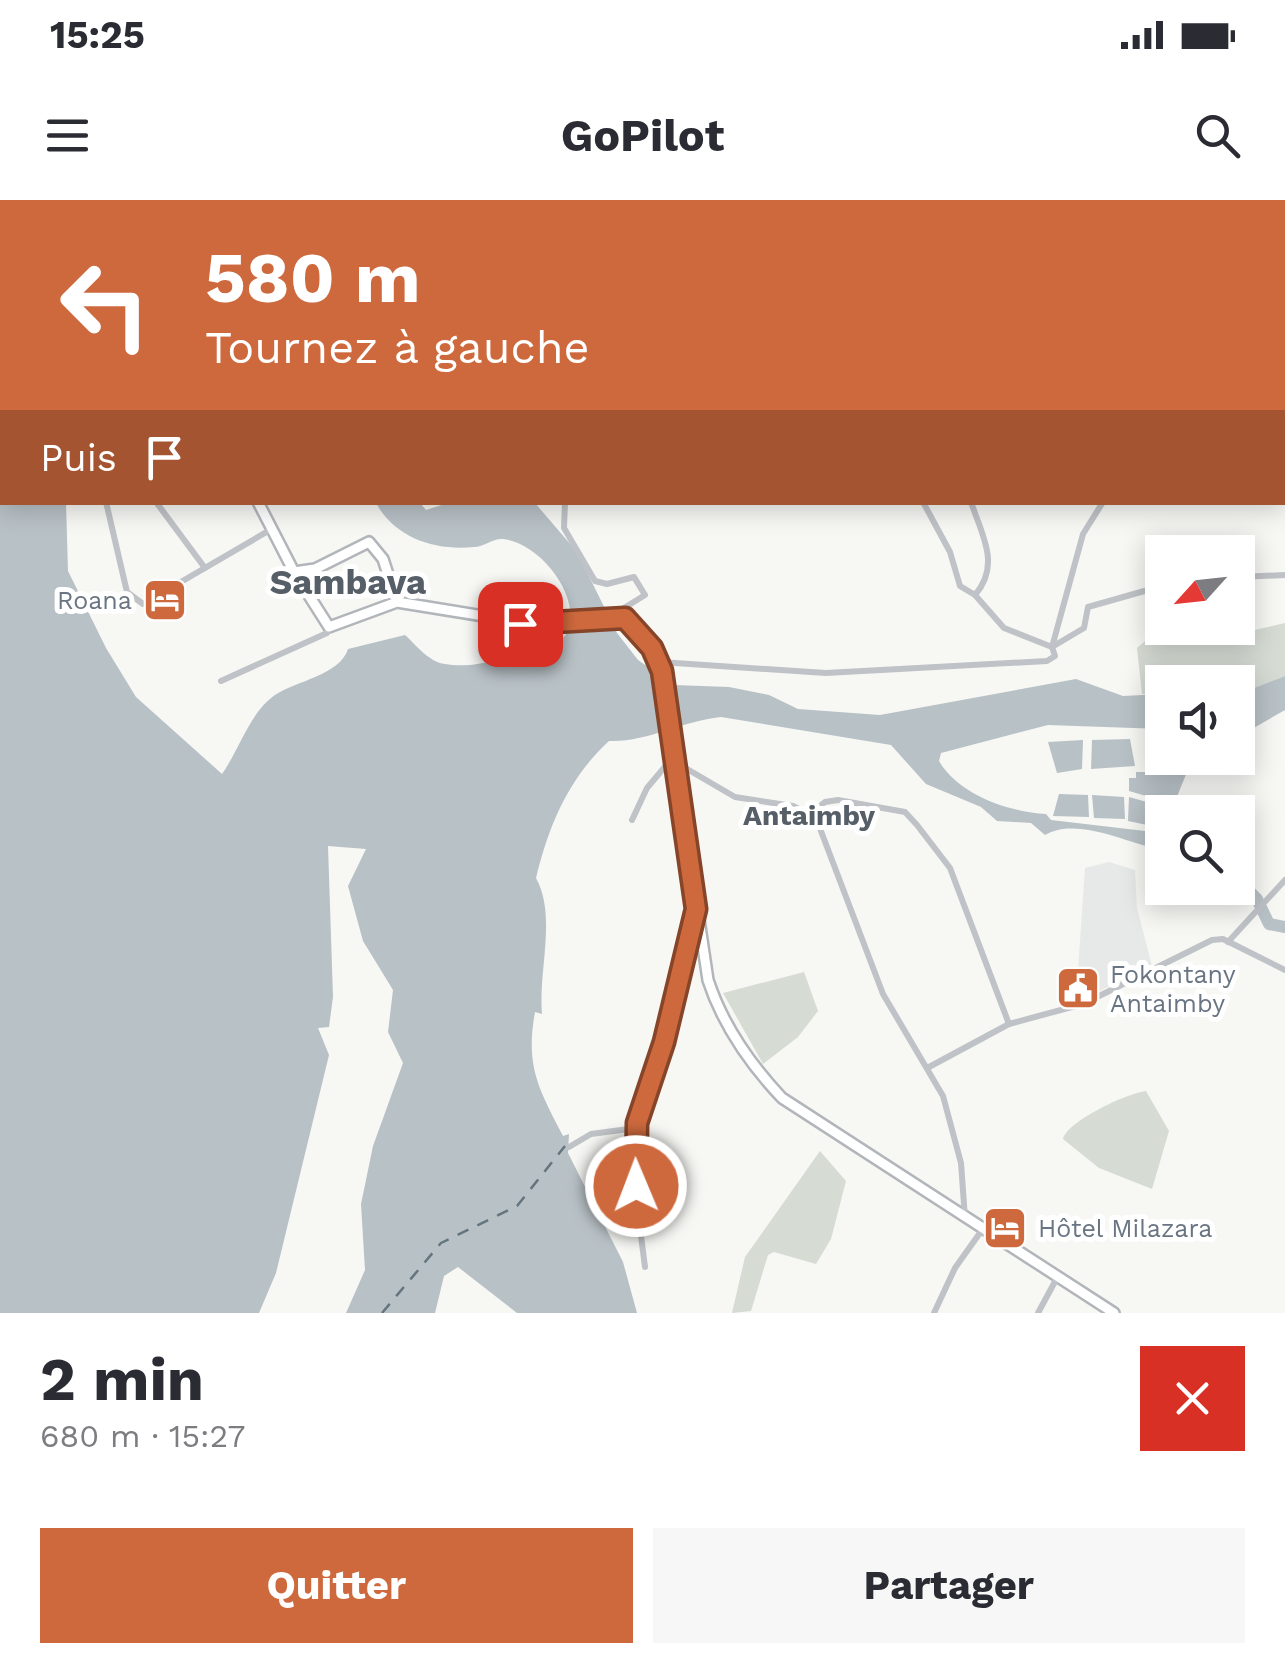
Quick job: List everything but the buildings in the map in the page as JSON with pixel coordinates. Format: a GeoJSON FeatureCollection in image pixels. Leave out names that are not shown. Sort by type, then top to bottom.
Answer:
{"type":"FeatureCollection","features":[{"type":"Feature","properties":{"kind":"main road"},"geometry":{"type":"LineString","coordinates":[[259,505],[294,572],[329,627],[397,602],[520,624],[618,617],[638,630],[661,667],[702,954],[718,1011],[755,1069],[782,1098],[1114,1313]]}},
{"type":"Feature","properties":{"kind":"main road"},"geometry":{"type":"LineString","coordinates":[[294,572],[315,569],[370,542],[383,559],[397,602]]}},
{"type":"Feature","properties":{"kind":"street"},"geometry":{"type":"LineString","coordinates":[[107,505],[120,573],[134,600],[143,604],[270,530]]}},
{"type":"Feature","properties":{"kind":"street"},"geometry":{"type":"LineString","coordinates":[[158,505],[205,568]]}},
{"type":"Feature","properties":{"kind":"street"},"geometry":{"type":"LineString","coordinates":[[564,505],[564,528],[596,582],[607,584],[634,578],[645,595],[624,608],[618,617]]}},
{"type":"Feature","properties":{"kind":"street"},"geometry":{"type":"LineString","coordinates":[[926,505],[950,552],[960,586],[975,596],[1004,628],[1052,647]]}},
{"type":"Feature","properties":{"kind":"street"},"geometry":{"type":"LineString","coordinates":[[972,505],[990,561],[986,579],[975,596]]}},
{"type":"Feature","properties":{"kind":"street"},"geometry":{"type":"LineString","coordinates":[[661,667],[826,673],[1047,662],[1054,656],[1052,647],[1083,534],[1101,505]]}},
{"type":"Feature","properties":{"kind":"street"},"geometry":{"type":"LineString","coordinates":[[1255,576],[1285,575]]}},
{"type":"Feature","properties":{"kind":"street"},"geometry":{"type":"LineString","coordinates":[[1052,647],[1084,628],[1088,607],[1145,591]]}},
{"type":"Feature","properties":{"kind":"street"},"geometry":{"type":"LineString","coordinates":[[221,682],[327,633],[329,627]]}},
{"type":"Feature","properties":{"kind":"street"},"geometry":{"type":"LineString","coordinates":[[632,820],[647,788],[668,763],[675,762],[735,797],[811,812],[825,802],[838,800],[905,812],[950,868],[1009,1024]]}},
{"type":"Feature","properties":{"kind":"street"},"geometry":{"type":"LineString","coordinates":[[811,812],[855,910],[884,994],[928,1067],[952,1122],[967,1202],[966,1218]]}},
{"type":"Feature","properties":{"kind":"street"},"geometry":{"type":"LineString","coordinates":[[1228,942],[1285,880]]}},
{"type":"Feature","properties":{"kind":"street"},"geometry":{"type":"LineString","coordinates":[[645,1267],[636,1197],[636,1128],[664,1042],[696,909]]}},
{"type":"Feature","properties":{"kind":"street"},"geometry":{"type":"LineString","coordinates":[[928,1067],[1009,1024],[1083,1004],[1218,938],[1285,970]]}},
{"type":"Feature","properties":{"kind":"street"},"geometry":{"type":"LineString","coordinates":[[570,1146],[606,1130],[636,1128]]}},
{"type":"Feature","properties":{"kind":"street"},"geometry":{"type":"LineString","coordinates":[[934,1313],[955,1268],[982,1230]]}},
{"type":"Feature","properties":{"kind":"street"},"geometry":{"type":"LineString","coordinates":[[1038,1313],[1058,1276]]}},
{"type":"Feature","properties":{"kind":"shaded area"},"geometry":{"type":"Polygon","coordinates":[[[0,505],[66,505],[68,571],[106,648],[136,697],[222,774],[266,702],[327,671],[348,649],[405,635],[434,660],[467,665],[502,658],[530,641],[553,641],[567,634],[571,614],[562,586],[530,550],[503,539],[474,547],[431,544],[405,533],[377,505],[422,505],[426,510],[442,505],[537,505],[577,552],[617,633],[638,660],[674,685],[729,687],[769,695],[798,709],[880,715],[1076,679],[1123,696],[1145,695],[1145,728],[1048,725],[941,753],[939,761],[959,783],[986,800],[1046,814],[1051,820],[1145,831],[1145,845],[1072,828],[1045,835],[1031,823],[997,821],[981,807],[926,784],[891,745],[721,717],[638,738],[609,741],[582,771],[562,804],[536,878],[546,926],[542,1014],[535,1012],[533,1063],[541,1091],[563,1136],[569,1134],[568,1153],[623,1262],[637,1313],[517,1313],[458,1267],[444,1276],[435,1313],[346,1313],[365,1270],[361,1204],[373,1146],[403,1063],[388,1032],[393,990],[363,941],[348,886],[366,849],[328,846],[333,997],[329,1027],[318,1028],[329,1055],[276,1273],[259,1313],[0,1313],[0,505]]]}},
{"type":"Feature","properties":{"kind":"shaded area"},"geometry":{"type":"Polygon","coordinates":[[[1285,623],[1285,676],[1255,687],[1255,665],[1145,665],[1142,694],[1137,648],[1145,641],[1145,645],[1255,645],[1255,630],[1285,623]]]}},
{"type":"Feature","properties":{"kind":"shaded area"},"geometry":{"type":"Polygon","coordinates":[[[1285,676],[1285,710],[1255,727],[1255,687],[1285,676]]]}},
{"type":"Feature","properties":{"kind":"shaded area"},"geometry":{"type":"Polygon","coordinates":[[[1130,739],[1135,766],[1091,769],[1092,740],[1130,739]]]}},
{"type":"Feature","properties":{"kind":"shaded area"},"geometry":{"type":"Polygon","coordinates":[[[1083,740],[1082,769],[1057,773],[1048,742],[1083,740]]]}},
{"type":"Feature","properties":{"kind":"shaded area"},"geometry":{"type":"Polygon","coordinates":[[[1136,772],[1186,775],[1178,795],[1145,796],[1129,791],[1129,778],[1136,778],[1136,772]]]}},
{"type":"Feature","properties":{"kind":"shaded area"},"geometry":{"type":"Polygon","coordinates":[[[1059,794],[1088,795],[1089,817],[1053,816],[1059,794]]]}},
{"type":"Feature","properties":{"kind":"shaded area"},"geometry":{"type":"Polygon","coordinates":[[[1092,795],[1124,797],[1125,819],[1094,818],[1092,795]]]}},
{"type":"Feature","properties":{"kind":"shaded area"},"geometry":{"type":"Polygon","coordinates":[[[1129,797],[1145,801],[1145,824],[1128,821],[1129,797]]]}},
{"type":"Feature","properties":{"kind":"shaded area"},"geometry":{"type":"Polygon","coordinates":[[[1109,862],[1135,870],[1137,908],[1152,966],[1089,996],[1078,970],[1085,868],[1109,862]]]}},
{"type":"Feature","properties":{"kind":"shaded area"},"geometry":{"type":"Polygon","coordinates":[[[804,972],[818,1011],[798,1037],[763,1064],[723,993],[804,972]]]}},
{"type":"Feature","properties":{"kind":"shaded area"},"geometry":{"type":"Polygon","coordinates":[[[1146,1091],[1169,1131],[1152,1189],[1099,1168],[1063,1139],[1098,1109],[1146,1091]]]}},
{"type":"Feature","properties":{"kind":"shaded area"},"geometry":{"type":"Polygon","coordinates":[[[820,1151],[846,1181],[831,1239],[816,1264],[774,1252],[768,1255],[751,1311],[732,1313],[745,1257],[820,1151]]]}},
{"type":"Feature","properties":{"kind":"waterway"},"geometry":{"type":"LineString","coordinates":[[1255,897],[1269,924],[1285,927]]}},
{"type":"Feature","properties":{"kind":"ferry route"},"geometry":{"type":"LineString","coordinates":[[382,1313],[441,1243],[517,1206],[565,1146]]}},
{"type":"Feature","properties":{"kind":"place","name":"Roana"},"geometry":{"type":"Point","coordinates":[165,600]}},
{"type":"Feature","properties":{"kind":"place","name":"Fokontany Antaimby"},"geometry":{"type":"Point","coordinates":[1078,988]}},
{"type":"Feature","properties":{"kind":"place","name":"Hôtel Milazara"},"geometry":{"type":"Point","coordinates":[1005,1228]}},
{"type":"Feature","properties":{"kind":"district","name":"Sambava"},"geometry":{"type":"Point","coordinates":[348,582]}},
{"type":"Feature","properties":{"kind":"district","name":"Antaimby"},"geometry":{"type":"Point","coordinates":[809,815]}},
{"type":"Feature","properties":{"kind":"route"},"geometry":{"type":"LineString","coordinates":[[520,624],[625,618],[652,648],[662,671],[696,909],[687,930],[664,1042],[637,1123],[636,1186]]}}]}
